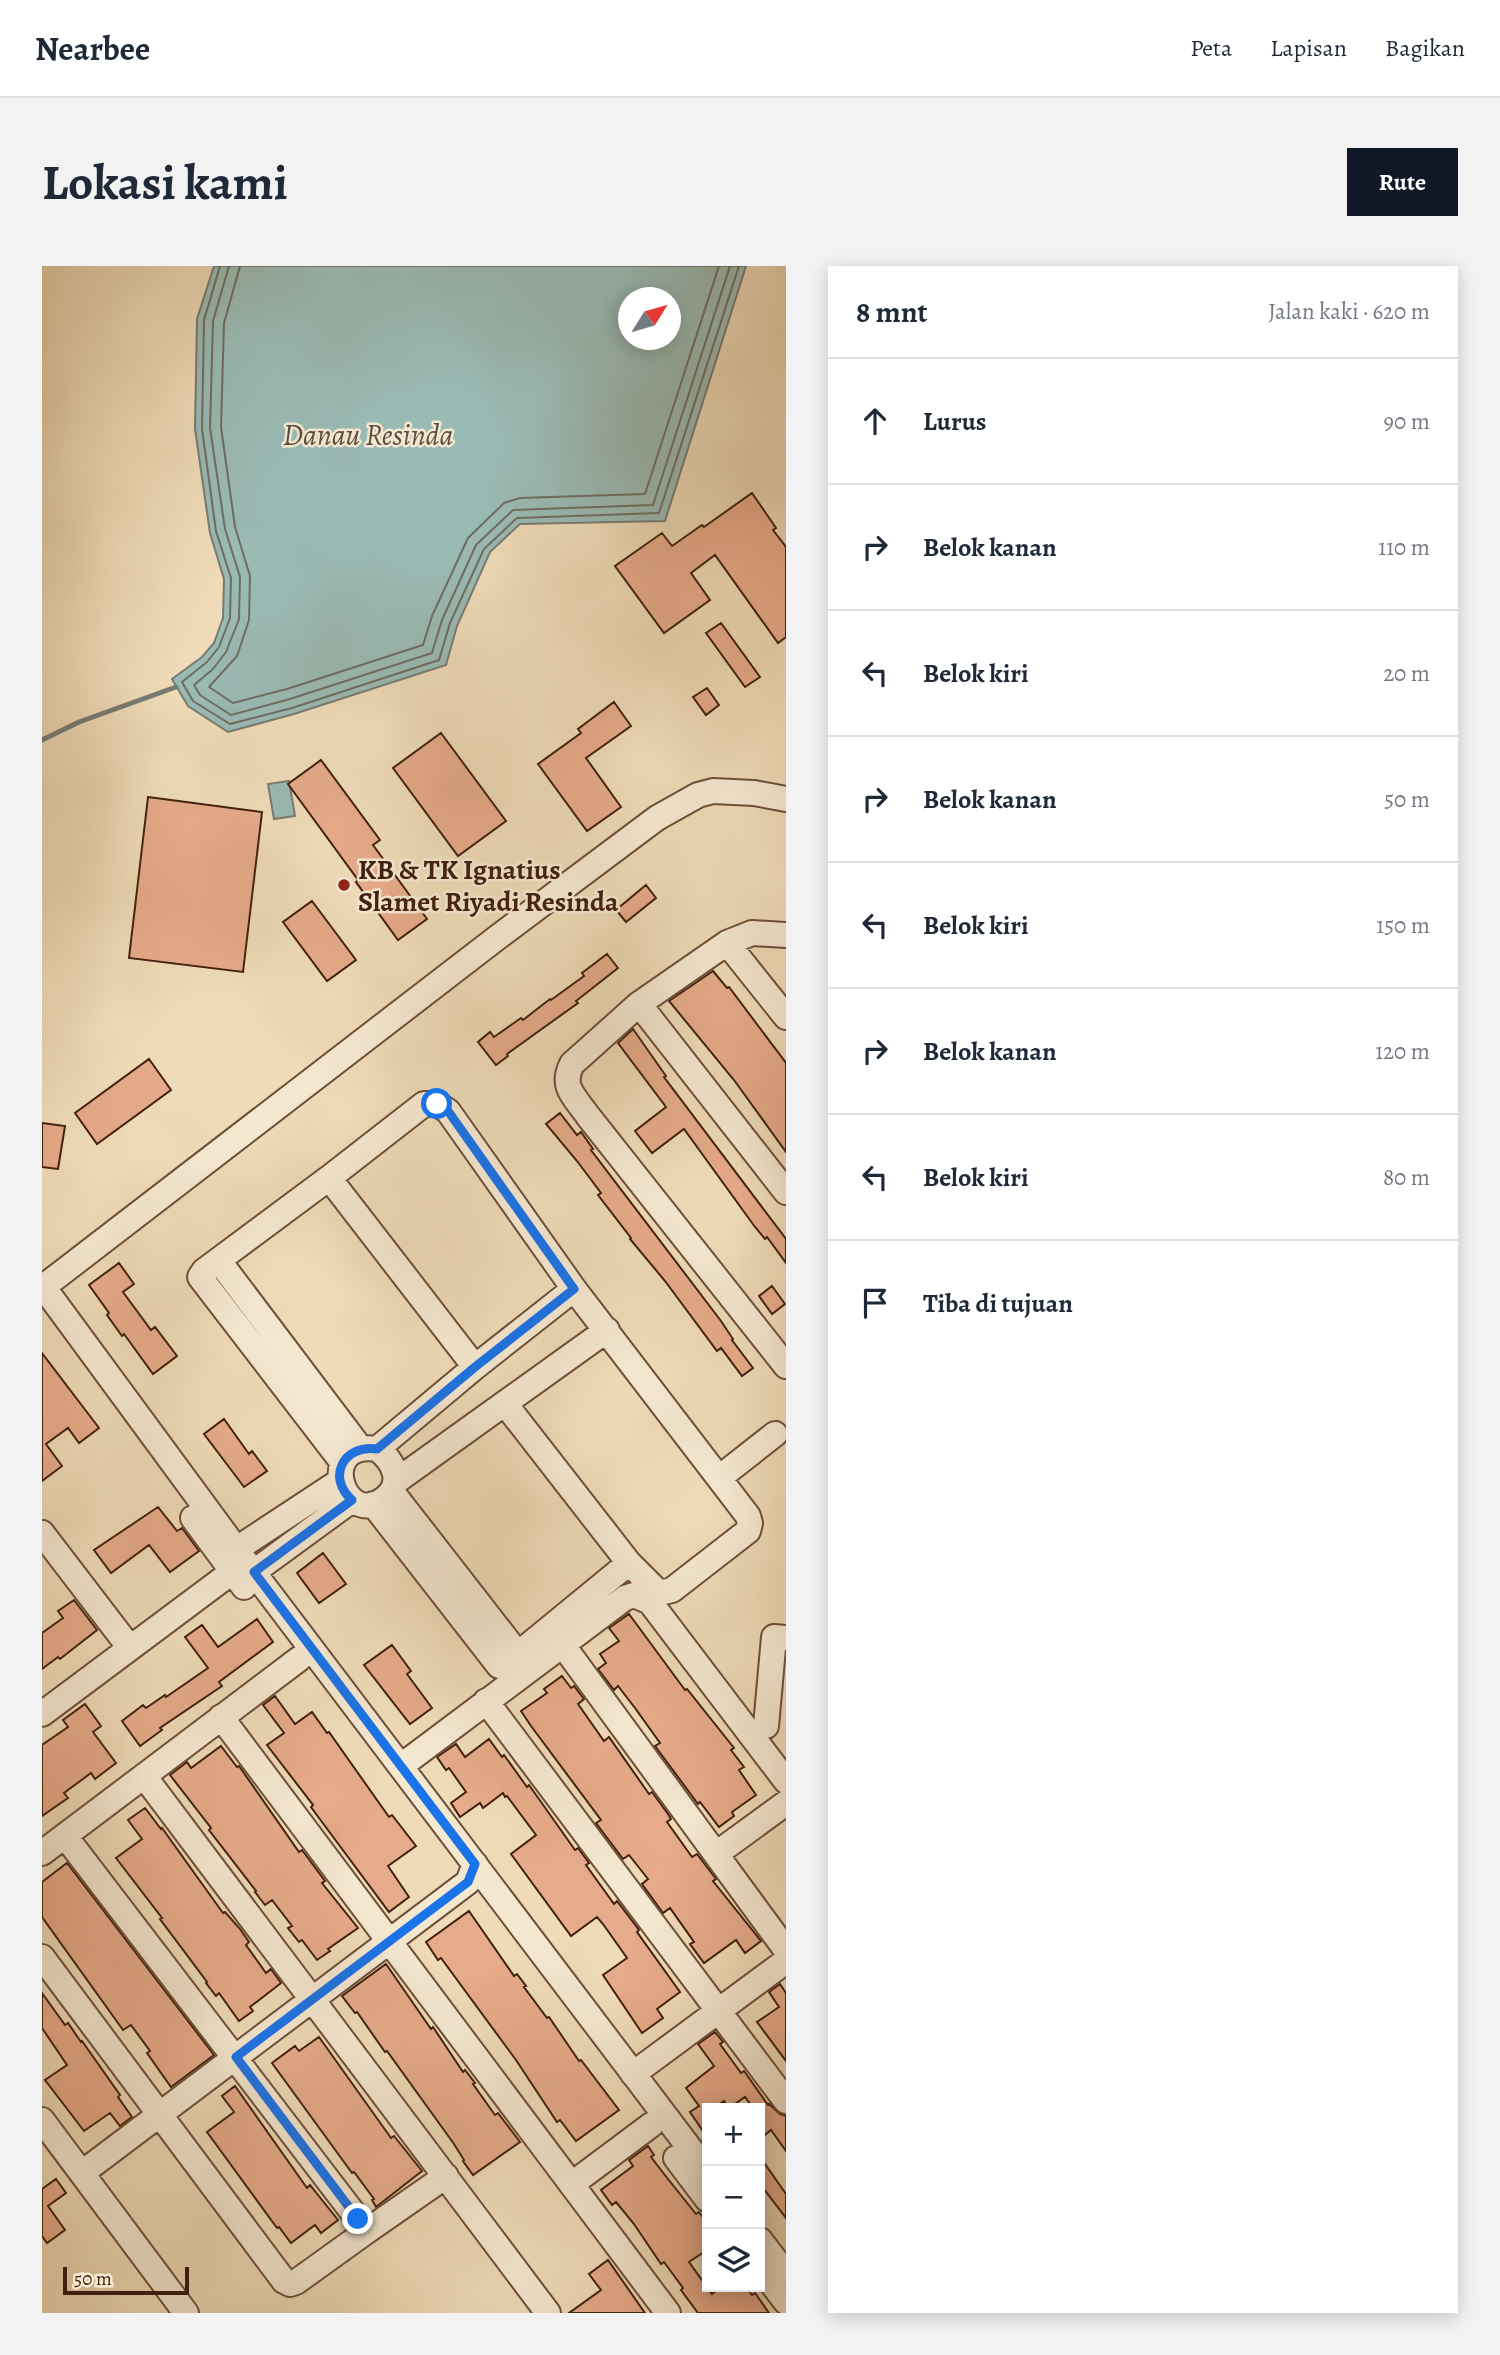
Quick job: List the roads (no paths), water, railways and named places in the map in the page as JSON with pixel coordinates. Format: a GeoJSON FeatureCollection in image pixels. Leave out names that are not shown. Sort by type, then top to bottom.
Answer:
{"type":"FeatureCollection","features":[{"type":"Feature","properties":{"kind":"street"},"geometry":{"type":"LineString","coordinates":[[703,2166],[635,2086],[471,1873],[299,1658],[42,1287],[657,818],[698,795],[713,791],[754,793],[786,799]]}},
{"type":"Feature","properties":{"kind":"street"},"geometry":{"type":"LineString","coordinates":[[786,934],[752,933],[727,943],[639,1004],[572,1064],[566,1076],[568,1088],[588,1116],[786,1366]]}},
{"type":"Feature","properties":{"kind":"street"},"geometry":{"type":"LineString","coordinates":[[727,943],[786,1017]]}},
{"type":"Feature","properties":{"kind":"street"},"geometry":{"type":"LineString","coordinates":[[639,1004],[786,1192]]}},
{"type":"Feature","properties":{"kind":"street"},"geometry":{"type":"LineString","coordinates":[[506,1405],[629,1563],[656,1590],[673,1590],[748,1531],[748,1516],[574,1289],[448,1111],[437,1104],[424,1104],[219,1261],[367,1478],[518,1654],[629,1563]]}},
{"type":"Feature","properties":{"kind":"street"},"geometry":{"type":"LineString","coordinates":[[329,1178],[475,1367]]}},
{"type":"Feature","properties":{"kind":"street"},"geometry":{"type":"LineString","coordinates":[[367,1478],[475,1367],[574,1289]]}},
{"type":"Feature","properties":{"kind":"street"},"geometry":{"type":"LineString","coordinates":[[42,1313],[237,1567],[401,1766],[471,1873]]}},
{"type":"Feature","properties":{"kind":"street"},"geometry":{"type":"LineString","coordinates":[[42,1714],[237,1567],[367,1478],[506,1405],[607,1330]]}},
{"type":"Feature","properties":{"kind":"street"},"geometry":{"type":"LineString","coordinates":[[719,1478],[775,1434]]}},
{"type":"Feature","properties":{"kind":"street"},"geometry":{"type":"LineString","coordinates":[[44,1540],[130,1648]]}},
{"type":"Feature","properties":{"kind":"street"},"geometry":{"type":"LineString","coordinates":[[401,1766],[562,1644],[625,1598],[634,1595],[650,1602],[786,1781]]}},
{"type":"Feature","properties":{"kind":"street"},"geometry":{"type":"LineString","coordinates":[[766,1726],[778,1674],[780,1637]]}},
{"type":"Feature","properties":{"kind":"street"},"geometry":{"type":"LineString","coordinates":[[562,1644],[786,1950]]}},
{"type":"Feature","properties":{"kind":"street"},"geometry":{"type":"LineString","coordinates":[[42,1853],[299,1658]]}},
{"type":"Feature","properties":{"kind":"street"},"geometry":{"type":"LineString","coordinates":[[486,1701],[786,2101]]}},
{"type":"Feature","properties":{"kind":"street"},"geometry":{"type":"LineString","coordinates":[[221,1717],[668,2313]]}},
{"type":"Feature","properties":{"kind":"street"},"geometry":{"type":"LineString","coordinates":[[144,1776],[548,2313]]}},
{"type":"Feature","properties":{"kind":"street"},"geometry":{"type":"LineString","coordinates":[[716,1854],[786,1803]]}},
{"type":"Feature","properties":{"kind":"street"},"geometry":{"type":"LineString","coordinates":[[65,1836],[368,2231]]}},
{"type":"Feature","properties":{"kind":"street"},"geometry":{"type":"LineString","coordinates":[[82,2174],[390,1941],[471,1873]]}},
{"type":"Feature","properties":{"kind":"street"},"geometry":{"type":"LineString","coordinates":[[42,1957],[284,2281],[290,2284],[296,2282],[446,2176]]}},
{"type":"Feature","properties":{"kind":"street"},"geometry":{"type":"LineString","coordinates":[[635,2086],[717,2012],[786,1961]]}},
{"type":"Feature","properties":{"kind":"street"},"geometry":{"type":"LineString","coordinates":[[635,2086],[651,2125],[702,2192]]}},
{"type":"Feature","properties":{"kind":"street"},"geometry":{"type":"LineString","coordinates":[[42,2120],[186,2313]]}},
{"type":"Feature","properties":{"kind":"street"},"geometry":{"type":"LineString","coordinates":[[572,2183],[651,2125]]}},
{"type":"Feature","properties":{"kind":"street"},"geometry":{"type":"LineString","coordinates":[[765,2247],[786,2274]]}},
{"type":"Feature","properties":{"kind":"street"},"geometry":{"type":"LineString","coordinates":[[765,2274],[786,2302]]}},
{"type":"Feature","properties":{"kind":"water","name":"Danau Resinda"},"geometry":{"type":"Polygon","coordinates":[[[214,266],[746,266],[665,521],[520,524],[490,552],[457,626],[446,665],[294,714],[228,732],[188,706],[172,679],[202,657],[214,643],[223,618],[224,579],[210,533],[195,429],[197,319],[214,266]]]}},
{"type":"Feature","properties":{"kind":"water"},"geometry":{"type":"Polygon","coordinates":[[[289,781],[295,816],[274,819],[268,784],[289,781]]]}},
{"type":"Feature","properties":{"kind":"waterway"},"geometry":{"type":"LineString","coordinates":[[42,740],[79,722],[176,687]]}},
{"type":"Feature","properties":{"kind":"place","name":"KB & TK Ignatius Slamet Riyadi Resinda"},"geometry":{"type":"Point","coordinates":[344,885]}}]}
